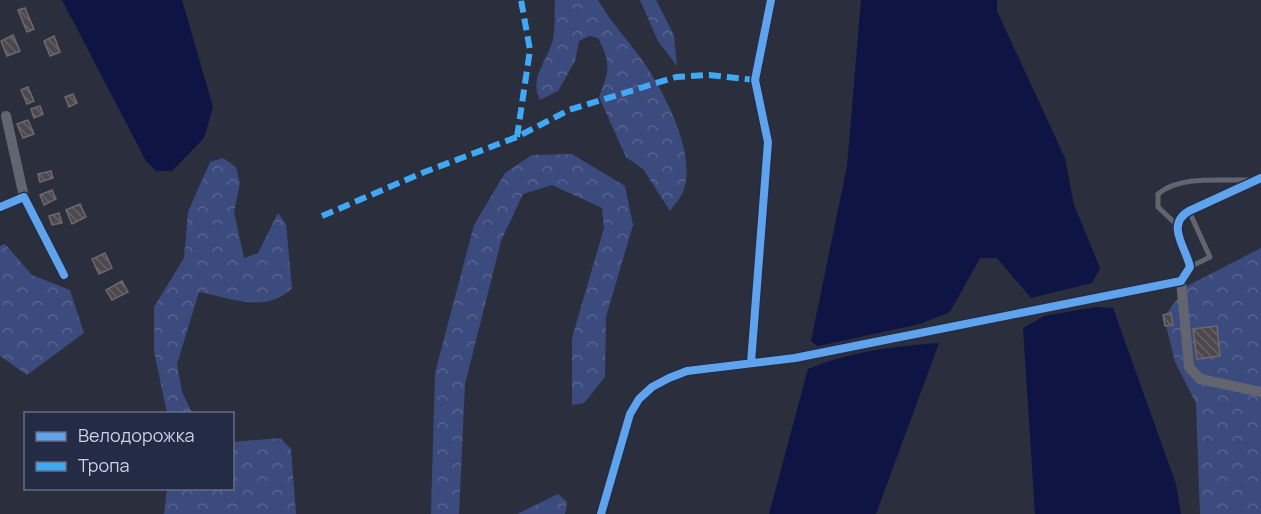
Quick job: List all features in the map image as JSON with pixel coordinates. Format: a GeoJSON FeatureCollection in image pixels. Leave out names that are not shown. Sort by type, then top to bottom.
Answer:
{"type":"FeatureCollection","features":[{"type":"Feature","properties":{"kind":"street"},"geometry":{"type":"LineString","coordinates":[[752,363],[768,142],[755,80],[771,0]]}},
{"type":"Feature","properties":{"kind":"street"},"geometry":{"type":"LineString","coordinates":[[6,116],[24,197],[64,275]]}},
{"type":"Feature","properties":{"kind":"street"},"geometry":{"type":"LineString","coordinates":[[1258,179],[1189,211],[1177,225],[1190,267],[1181,281],[1189,367],[1200,379],[1261,392]]}},
{"type":"Feature","properties":{"kind":"street"},"geometry":{"type":"LineString","coordinates":[[0,207],[24,197]]}},
{"type":"Feature","properties":{"kind":"street"},"geometry":{"type":"LineString","coordinates":[[602,514],[630,414],[639,399],[652,387],[687,371],[860,345],[1181,281]]}},
{"type":"Feature","properties":{"kind":"lane"},"geometry":{"type":"LineString","coordinates":[[1177,225],[1158,207],[1158,194],[1165,188],[1182,183],[1258,179]]}},
{"type":"Feature","properties":{"kind":"lane"},"geometry":{"type":"LineString","coordinates":[[1189,211],[1210,254],[1208,259],[1190,267]]}},
{"type":"Feature","properties":{"kind":"green space"},"geometry":{"type":"Polygon","coordinates":[[[555,0],[598,0],[647,67],[663,95],[678,128],[686,161],[683,192],[670,211],[643,169],[626,157],[599,97],[605,80],[607,61],[598,38],[589,36],[579,41],[575,61],[558,91],[540,100],[536,85],[537,78],[553,38],[555,0]]]}},
{"type":"Feature","properties":{"kind":"green space"},"geometry":{"type":"Polygon","coordinates":[[[640,0],[656,0],[674,35],[677,66],[658,41],[640,0]]]}},
{"type":"Feature","properties":{"kind":"green space"},"geometry":{"type":"Polygon","coordinates":[[[572,154],[625,186],[633,225],[606,317],[605,377],[584,403],[572,405],[572,338],[604,228],[602,208],[552,185],[523,194],[501,241],[465,384],[459,514],[431,514],[435,373],[474,225],[505,173],[532,155],[572,154]]]}},
{"type":"Feature","properties":{"kind":"green space"},"geometry":{"type":"Polygon","coordinates":[[[223,158],[236,167],[240,183],[234,212],[244,258],[258,253],[278,213],[286,224],[292,288],[282,296],[260,302],[248,302],[199,292],[177,364],[182,392],[192,412],[167,412],[154,351],[154,307],[184,258],[188,212],[210,162],[223,158]]]}},
{"type":"Feature","properties":{"kind":"green space"},"geometry":{"type":"Polygon","coordinates":[[[5,244],[32,275],[70,290],[84,333],[27,375],[0,356],[0,246],[5,244]]]}},
{"type":"Feature","properties":{"kind":"green space"},"geometry":{"type":"Polygon","coordinates":[[[1261,248],[1261,514],[1200,514],[1196,403],[1175,362],[1164,317],[1187,286],[1261,248]]]}},
{"type":"Feature","properties":{"kind":"green space"},"geometry":{"type":"Polygon","coordinates":[[[280,438],[291,449],[296,514],[164,514],[167,490],[234,490],[234,442],[280,438]]]}},
{"type":"Feature","properties":{"kind":"green space"},"geometry":{"type":"Polygon","coordinates":[[[558,494],[567,502],[565,514],[517,514],[558,494]]]}},
{"type":"Feature","properties":{"kind":"shaded area"},"geometry":{"type":"Polygon","coordinates":[[[62,0],[182,0],[213,107],[204,138],[172,171],[156,171],[146,161],[62,0]]]}},
{"type":"Feature","properties":{"kind":"shaded area"},"geometry":{"type":"Polygon","coordinates":[[[861,0],[997,0],[997,11],[1065,158],[1074,205],[1100,268],[1092,283],[1031,298],[997,258],[980,258],[950,312],[920,324],[818,346],[811,341],[847,166],[861,0]]]}},
{"type":"Feature","properties":{"kind":"shaded area"},"geometry":{"type":"Polygon","coordinates":[[[1096,307],[1113,308],[1176,484],[1181,514],[1035,514],[1023,328],[1044,316],[1096,307]]]}},
{"type":"Feature","properties":{"kind":"shaded area"},"geometry":{"type":"Polygon","coordinates":[[[939,343],[876,514],[769,514],[808,369],[840,358],[872,351],[939,343]]]}},
{"type":"Feature","properties":{"kind":"building"},"geometry":{"type":"Polygon","coordinates":[[[25,8],[34,29],[27,32],[18,10],[25,8]]]}},
{"type":"Feature","properties":{"kind":"building"},"geometry":{"type":"Polygon","coordinates":[[[13,35],[20,51],[7,56],[1,41],[13,35]]]}},
{"type":"Feature","properties":{"kind":"building"},"geometry":{"type":"Polygon","coordinates":[[[54,36],[60,52],[50,56],[44,41],[54,36]]]}},
{"type":"Feature","properties":{"kind":"building"},"geometry":{"type":"Polygon","coordinates":[[[28,87],[34,101],[27,104],[21,90],[28,87]]]}},
{"type":"Feature","properties":{"kind":"building"},"geometry":{"type":"Polygon","coordinates":[[[73,94],[77,103],[69,107],[65,97],[73,94]]]}},
{"type":"Feature","properties":{"kind":"building"},"geometry":{"type":"Polygon","coordinates":[[[40,106],[43,114],[34,118],[31,109],[40,106]]]}},
{"type":"Feature","properties":{"kind":"building"},"geometry":{"type":"Polygon","coordinates":[[[28,120],[34,134],[23,138],[17,124],[28,120]]]}},
{"type":"Feature","properties":{"kind":"building"},"geometry":{"type":"Polygon","coordinates":[[[51,171],[53,178],[40,182],[38,174],[51,171]]]}},
{"type":"Feature","properties":{"kind":"building"},"geometry":{"type":"Polygon","coordinates":[[[52,190],[56,199],[44,205],[40,195],[52,190]]]}},
{"type":"Feature","properties":{"kind":"building"},"geometry":{"type":"Polygon","coordinates":[[[80,204],[86,217],[72,224],[66,210],[80,204]]]}},
{"type":"Feature","properties":{"kind":"building"},"geometry":{"type":"Polygon","coordinates":[[[59,213],[62,223],[52,225],[49,216],[59,213]]]}},
{"type":"Feature","properties":{"kind":"building"},"geometry":{"type":"Polygon","coordinates":[[[105,253],[112,268],[99,274],[92,259],[105,253]]]}},
{"type":"Feature","properties":{"kind":"building"},"geometry":{"type":"Polygon","coordinates":[[[122,281],[128,292],[112,300],[106,290],[122,281]]]}},
{"type":"Feature","properties":{"kind":"building"},"geometry":{"type":"Polygon","coordinates":[[[1171,313],[1173,325],[1165,326],[1163,315],[1171,313]]]}},
{"type":"Feature","properties":{"kind":"building"},"geometry":{"type":"Polygon","coordinates":[[[1217,326],[1220,356],[1197,359],[1193,329],[1217,326]]]}},
{"type":"Feature","properties":{"kind":"marked path"},"geometry":{"type":"LineString","coordinates":[[517,137],[530,50],[521,0]]}},
{"type":"Feature","properties":{"kind":"marked path"},"geometry":{"type":"LineString","coordinates":[[322,216],[422,173],[517,137],[569,110],[676,77],[709,75],[755,80]]}},
{"type":"Feature","properties":{"kind":"cycle path"},"geometry":{"type":"LineString","coordinates":[[751,363],[768,142],[755,80],[771,0]]}},
{"type":"Feature","properties":{"kind":"cycle path"},"geometry":{"type":"LineString","coordinates":[[601,514],[630,414],[639,399],[652,387],[669,378],[687,371],[795,358],[1181,281],[1190,267],[1179,237],[1178,223],[1182,217],[1189,211],[1261,178]]}},
{"type":"Feature","properties":{"kind":"cycle path"},"geometry":{"type":"LineString","coordinates":[[0,207],[24,197],[64,275]]}}]}
